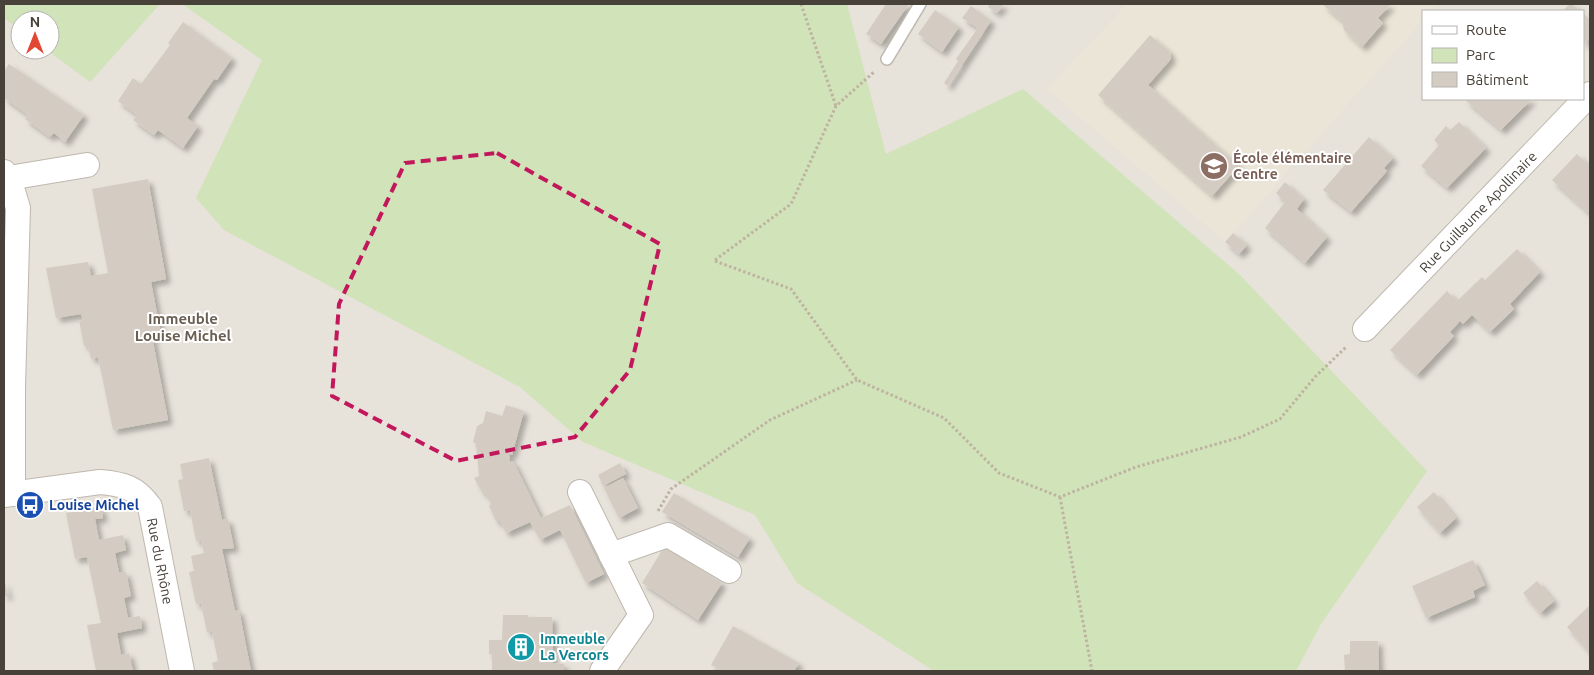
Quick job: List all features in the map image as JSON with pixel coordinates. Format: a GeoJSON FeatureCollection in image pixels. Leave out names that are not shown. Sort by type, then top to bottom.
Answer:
{"type":"FeatureCollection","features":[{"type":"Feature","properties":{"kind":"street","name":"Rue Guillaume Apollinaire"},"geometry":{"type":"LineString","coordinates":[[1365,329],[1590,94]]}},
{"type":"Feature","properties":{"kind":"street"},"geometry":{"type":"LineString","coordinates":[[8,495],[8,387],[18,208],[6,175],[88,165]]}},
{"type":"Feature","properties":{"kind":"street","name":"Rue du Rhône"},"geometry":{"type":"LineString","coordinates":[[8,495],[100,482],[115,483],[130,488],[142,497],[150,507],[182,671]]}},
{"type":"Feature","properties":{"kind":"street"},"geometry":{"type":"LineString","coordinates":[[580,492],[641,615],[602,671]]}},
{"type":"Feature","properties":{"kind":"street"},"geometry":{"type":"LineString","coordinates":[[611,555],[668,535],[729,571]]}},
{"type":"Feature","properties":{"kind":"lane"},"geometry":{"type":"LineString","coordinates":[[887,60],[920,4]]}},
{"type":"Feature","properties":{"kind":"path"},"geometry":{"type":"LineString","coordinates":[[801,4],[836,106]]}},
{"type":"Feature","properties":{"kind":"path"},"geometry":{"type":"LineString","coordinates":[[887,60],[836,106],[791,204],[715,261],[791,289],[857,380],[944,418],[999,473],[1060,497],[1136,466],[1241,437],[1280,419],[1315,377],[1365,329]]}},
{"type":"Feature","properties":{"kind":"path"},"geometry":{"type":"LineString","coordinates":[[668,535],[654,517],[671,489],[770,420],[857,380]]}},
{"type":"Feature","properties":{"kind":"path"},"geometry":{"type":"LineString","coordinates":[[1060,497],[1092,671]]}},
{"type":"Feature","properties":{"kind":"highlighted area"},"geometry":{"type":"Polygon","coordinates":[[[497,153],[660,244],[630,370],[575,437],[456,461],[332,396],[339,304],[405,163],[497,153]]]}},
{"type":"Feature","properties":{"kind":"shaded area"},"geometry":{"type":"Polygon","coordinates":[[[4,4],[1590,4],[1590,671],[4,671],[4,4]]]}},
{"type":"Feature","properties":{"kind":"shaded area","name":"École élémentaire Centre"},"geometry":{"type":"Polygon","coordinates":[[[1127,4],[1437,4],[1431,10],[1422,10],[1422,21],[1225,242],[1047,89],[1127,4]]]}},
{"type":"Feature","properties":{"kind":"green space"},"geometry":{"type":"Polygon","coordinates":[[[4,4],[160,4],[90,82],[60,60],[60,10],[10,10],[10,22],[4,18],[4,4]]]}},
{"type":"Feature","properties":{"kind":"green space"},"geometry":{"type":"Polygon","coordinates":[[[182,4],[847,4],[886,154],[1023,89],[1240,275],[1427,471],[1321,624],[1296,671],[934,671],[797,583],[755,515],[583,442],[520,387],[224,230],[196,198],[262,60],[182,4]]]}},
{"type":"Feature","properties":{"kind":"building"},"geometry":{"type":"Polygon","coordinates":[[[886,4],[909,4],[881,44],[866,34],[886,4]]]}},
{"type":"Feature","properties":{"kind":"building"},"geometry":{"type":"Polygon","coordinates":[[[990,4],[1004,4],[997,13],[988,7],[990,4]]]}},
{"type":"Feature","properties":{"kind":"building"},"geometry":{"type":"Polygon","coordinates":[[[1322,4],[1391,4],[1378,18],[1383,23],[1362,47],[1344,30],[1342,21],[1322,4]]]}},
{"type":"Feature","properties":{"kind":"building"},"geometry":{"type":"Polygon","coordinates":[[[1572,4],[1579,10],[1563,10],[1572,4]]]}},
{"type":"Feature","properties":{"kind":"building"},"geometry":{"type":"Polygon","coordinates":[[[971,6],[991,21],[948,86],[944,83],[958,61],[956,59],[978,28],[962,18],[971,6]]]}},
{"type":"Feature","properties":{"kind":"building"},"geometry":{"type":"Polygon","coordinates":[[[935,10],[959,27],[942,52],[918,34],[935,10]]]}},
{"type":"Feature","properties":{"kind":"building"},"geometry":{"type":"Polygon","coordinates":[[[1584,14],[1590,20],[1590,38],[1584,44],[1584,14]]]}},
{"type":"Feature","properties":{"kind":"building"},"geometry":{"type":"Polygon","coordinates":[[[183,22],[232,58],[217,80],[214,79],[187,118],[198,126],[183,148],[158,130],[154,135],[133,120],[137,115],[118,101],[133,78],[141,84],[170,45],[168,43],[183,22]]]}},
{"type":"Feature","properties":{"kind":"building"},"geometry":{"type":"Polygon","coordinates":[[[1150,35],[1170,52],[1171,59],[1148,85],[1239,166],[1212,196],[1098,95],[1150,35]]]}},
{"type":"Feature","properties":{"kind":"building"},"geometry":{"type":"Polygon","coordinates":[[[9,64],[84,115],[65,142],[54,133],[50,137],[25,119],[28,115],[4,98],[4,71],[9,64]]]}},
{"type":"Feature","properties":{"kind":"building"},"geometry":{"type":"Polygon","coordinates":[[[1465,100],[1531,100],[1501,130],[1465,100]]]}},
{"type":"Feature","properties":{"kind":"building"},"geometry":{"type":"Polygon","coordinates":[[[1459,122],[1486,148],[1447,188],[1421,166],[1439,145],[1434,140],[1446,126],[1450,130],[1459,122]]]}},
{"type":"Feature","properties":{"kind":"building"},"geometry":{"type":"Polygon","coordinates":[[[1369,137],[1393,158],[1384,168],[1387,171],[1351,212],[1323,190],[1369,137]]]}},
{"type":"Feature","properties":{"kind":"building"},"geometry":{"type":"Polygon","coordinates":[[[1577,154],[1590,166],[1590,214],[1552,180],[1577,154]]]}},
{"type":"Feature","properties":{"kind":"building"},"geometry":{"type":"Polygon","coordinates":[[[148,179],[166,279],[151,282],[161,334],[152,336],[168,420],[113,430],[98,357],[91,359],[88,346],[84,346],[79,321],[83,320],[81,314],[56,318],[46,268],[88,262],[91,276],[108,273],[92,189],[148,179]]]}},
{"type":"Feature","properties":{"kind":"building"},"geometry":{"type":"Polygon","coordinates":[[[1285,182],[1304,199],[1297,209],[1327,237],[1305,263],[1265,228],[1285,202],[1276,193],[1285,182]]]}},
{"type":"Feature","properties":{"kind":"building"},"geometry":{"type":"Polygon","coordinates":[[[1233,233],[1247,245],[1239,254],[1225,242],[1233,233]]]}},
{"type":"Feature","properties":{"kind":"building"},"geometry":{"type":"Polygon","coordinates":[[[1517,249],[1540,272],[1510,304],[1514,309],[1490,332],[1472,315],[1463,324],[1460,321],[1450,332],[1454,336],[1417,375],[1390,350],[1447,291],[1457,301],[1482,277],[1485,280],[1517,249]]]}},
{"type":"Feature","properties":{"kind":"building"},"geometry":{"type":"Polygon","coordinates":[[[506,405],[524,411],[512,455],[509,453],[510,462],[513,461],[541,518],[570,505],[604,574],[586,583],[560,530],[540,540],[530,522],[506,533],[500,521],[496,521],[486,494],[482,492],[474,478],[479,476],[476,444],[473,442],[477,426],[483,423],[486,411],[502,416],[506,405]]]}},
{"type":"Feature","properties":{"kind":"building"},"geometry":{"type":"Polygon","coordinates":[[[209,458],[222,520],[228,519],[234,548],[222,549],[235,611],[239,610],[251,671],[214,671],[212,663],[218,661],[212,632],[207,632],[201,604],[196,604],[189,572],[194,571],[191,556],[204,553],[201,541],[196,541],[190,510],[184,511],[178,480],[183,479],[180,464],[209,458]]]}},
{"type":"Feature","properties":{"kind":"building"},"geometry":{"type":"Polygon","coordinates":[[[620,463],[626,474],[603,486],[598,475],[620,463]]]}},
{"type":"Feature","properties":{"kind":"building"},"geometry":{"type":"Polygon","coordinates":[[[623,478],[638,508],[619,518],[604,488],[623,478]]]}},
{"type":"Feature","properties":{"kind":"building"},"geometry":{"type":"Polygon","coordinates":[[[1434,492],[1456,518],[1440,533],[1417,507],[1434,492]]]}},
{"type":"Feature","properties":{"kind":"building"},"geometry":{"type":"Polygon","coordinates":[[[674,493],[750,538],[738,557],[662,512],[674,493]]]}},
{"type":"Feature","properties":{"kind":"building"},"geometry":{"type":"Polygon","coordinates":[[[101,507],[103,518],[95,519],[99,540],[123,535],[126,550],[115,553],[119,573],[126,572],[131,596],[124,598],[128,618],[140,616],[142,628],[117,633],[121,655],[129,653],[133,671],[96,671],[87,625],[101,623],[87,557],[75,559],[66,513],[101,507]]]}},
{"type":"Feature","properties":{"kind":"building"},"geometry":{"type":"Polygon","coordinates":[[[664,547],[722,583],[698,620],[642,583],[664,547]]]}},
{"type":"Feature","properties":{"kind":"building"},"geometry":{"type":"Polygon","coordinates":[[[1473,560],[1485,585],[1473,591],[1475,597],[1426,618],[1412,586],[1473,560]]]}},
{"type":"Feature","properties":{"kind":"building"},"geometry":{"type":"Polygon","coordinates":[[[1537,581],[1554,601],[1540,613],[1523,593],[1537,581]]]}},
{"type":"Feature","properties":{"kind":"building"},"geometry":{"type":"Polygon","coordinates":[[[5,582],[8,596],[4,596],[5,582]]]}},
{"type":"Feature","properties":{"kind":"building"},"geometry":{"type":"Polygon","coordinates":[[[1590,605],[1590,653],[1567,627],[1590,605]]]}},
{"type":"Feature","properties":{"kind":"building","name":"Immeuble La Vercors"},"geometry":{"type":"Polygon","coordinates":[[[503,615],[552,617],[553,663],[564,664],[564,671],[492,671],[492,654],[489,654],[489,640],[502,640],[503,615]]]}},
{"type":"Feature","properties":{"kind":"building"},"geometry":{"type":"Polygon","coordinates":[[[733,626],[799,663],[794,671],[722,671],[711,665],[733,626]]]}},
{"type":"Feature","properties":{"kind":"building"},"geometry":{"type":"Polygon","coordinates":[[[1350,641],[1378,641],[1379,671],[1345,671],[1344,655],[1350,654],[1350,641]]]}},
{"type":"Feature","properties":{"kind":"place","name":"École élémentaire Centre"},"geometry":{"type":"Point","coordinates":[1214,166]}},
{"type":"Feature","properties":{"kind":"place","name":"Louise Michel"},"geometry":{"type":"Point","coordinates":[30,505]}},
{"type":"Feature","properties":{"kind":"place","name":"Immeuble La Vercors"},"geometry":{"type":"Point","coordinates":[521,647]}},
{"type":"Feature","properties":{"kind":"district","name":"Immeuble Louise Michel"},"geometry":{"type":"Point","coordinates":[183,326]}}]}
